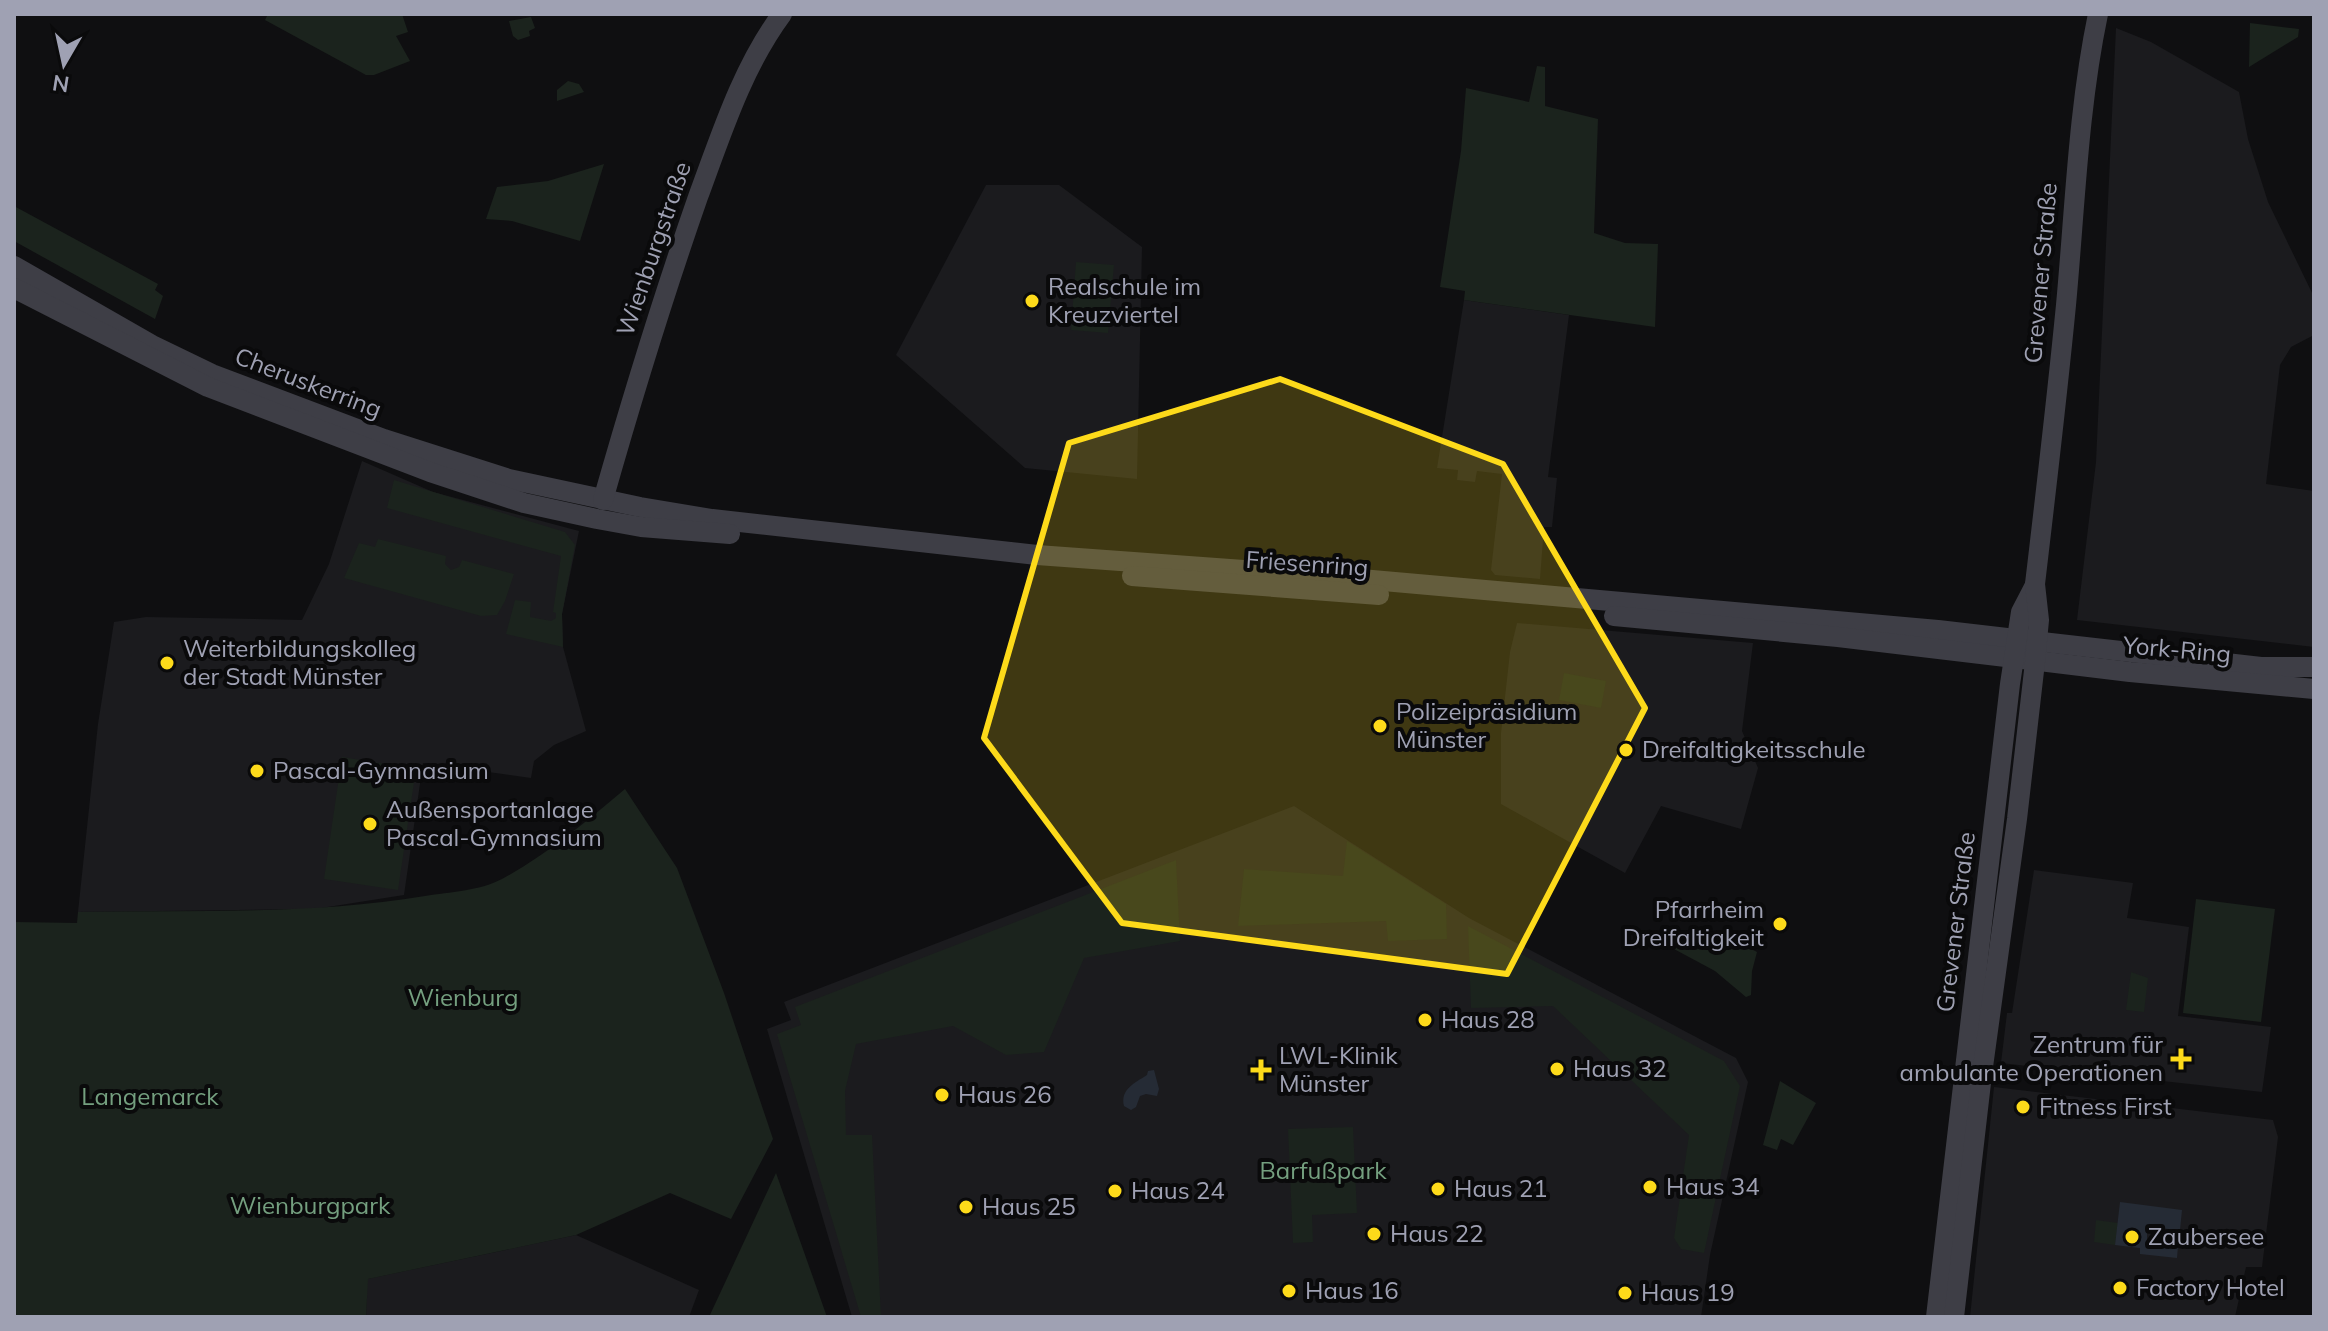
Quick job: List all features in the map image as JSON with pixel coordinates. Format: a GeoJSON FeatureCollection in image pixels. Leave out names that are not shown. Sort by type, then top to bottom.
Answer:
{"type":"FeatureCollection","features":[{"type":"Feature","properties":{"kind":"main road","name":"Grevener Straße"},"geometry":{"type":"LineString","coordinates":[[1954,1317],[2035,662],[2021,612],[2035,584],[2066,305],[2087,75],[2098,14]]}},
{"type":"Feature","properties":{"kind":"main road","name":"Wienburgstraße"},"geometry":{"type":"LineString","coordinates":[[600,510],[661,304],[717,146],[750,67],[779,18]]}},
{"type":"Feature","properties":{"kind":"main road","name":"Cheruskerring"},"geometry":{"type":"LineString","coordinates":[[14,266],[152,345],[212,374],[384,439],[600,510]]}},
{"type":"Feature","properties":{"kind":"main road","name":"Cheruskerring"},"geometry":{"type":"LineString","coordinates":[[14,288],[175,372],[248,404],[524,503],[600,510]]}},
{"type":"Feature","properties":{"kind":"main road","name":"Friesenring"},"geometry":{"type":"LineString","coordinates":[[600,510],[712,519],[1037,555],[1327,576],[2027,639]]}},
{"type":"Feature","properties":{"kind":"main road","name":"Friesenring"},"geometry":{"type":"LineString","coordinates":[[600,510],[641,527],[1118,574],[1495,604],[1838,637],[2035,662]]}},
{"type":"Feature","properties":{"kind":"main road","name":"Grevener Straße"},"geometry":{"type":"LineString","coordinates":[[1936,1317],[2014,659],[2027,639]]}},
{"type":"Feature","properties":{"kind":"main road","name":"York-Ring"},"geometry":{"type":"LineString","coordinates":[[2027,639],[2261,667],[2314,667]]}},
{"type":"Feature","properties":{"kind":"main road","name":"York-Ring"},"geometry":{"type":"LineString","coordinates":[[2035,662],[2314,689]]}},
{"type":"Feature","properties":{"kind":"highlighted area"},"geometry":{"type":"Polygon","coordinates":[[[1280,379],[1503,464],[1645,708],[1507,974],[1122,923],[984,738],[1069,443],[1280,379]]]}},
{"type":"Feature","properties":{"kind":"shaded area"},"geometry":{"type":"Polygon","coordinates":[[[2116,28],[2151,42],[2239,92],[2248,139],[2268,202],[2314,297],[2314,335],[2291,347],[2280,365],[2266,484],[2314,491],[2314,647],[2077,620],[2096,462],[2116,28]]]}},
{"type":"Feature","properties":{"kind":"shaded area","name":"Realschule im Kreuzviertel"},"geometry":{"type":"Polygon","coordinates":[[[986,185],[1059,185],[1142,247],[1137,479],[1025,468],[896,355],[986,185]]]}},
{"type":"Feature","properties":{"kind":"shaded area"},"geometry":{"type":"Polygon","coordinates":[[[1464,300],[1569,315],[1548,477],[1557,478],[1552,527],[1544,527],[1540,579],[1495,575],[1491,570],[1502,474],[1477,471],[1475,482],[1457,480],[1458,470],[1437,468],[1464,300]]]}},
{"type":"Feature","properties":{"kind":"shaded area","name":"Pascal-Gymnasium"},"geometry":{"type":"Polygon","coordinates":[[[362,461],[433,492],[579,531],[562,614],[563,647],[586,731],[554,745],[534,761],[531,778],[423,763],[404,895],[315,909],[78,912],[98,724],[114,622],[146,617],[302,620],[329,564],[362,461]]]}},
{"type":"Feature","properties":{"kind":"shaded area","name":"Dreifaltigkeitsschule"},"geometry":{"type":"Polygon","coordinates":[[[1517,623],[1753,643],[1742,731],[1758,768],[1741,829],[1661,806],[1625,873],[1501,804],[1501,733],[1510,652],[1517,623]]]}},
{"type":"Feature","properties":{"kind":"shaded area","name":"LWL-Klinik Münster"},"geometry":{"type":"Polygon","coordinates":[[[1294,806],[1469,918],[1736,1058],[1748,1082],[1710,1255],[1701,1317],[852,1317],[767,1029],[791,1020],[784,1002],[1294,806]]]}},
{"type":"Feature","properties":{"kind":"shaded area"},"geometry":{"type":"Polygon","coordinates":[[[2034,870],[2133,883],[2127,918],[2189,927],[2178,1016],[2271,1027],[2262,1092],[2001,1063],[2007,1013],[2012,1013],[2034,870]]]}},
{"type":"Feature","properties":{"kind":"shaded area"},"geometry":{"type":"Polygon","coordinates":[[[1154,1070],[1159,1089],[1157,1096],[1140,1096],[1136,1107],[1131,1110],[1124,1106],[1126,1091],[1148,1071],[1154,1070]]]}},
{"type":"Feature","properties":{"kind":"shaded area"},"geometry":{"type":"Polygon","coordinates":[[[1994,1087],[2273,1120],[2278,1137],[2262,1267],[2246,1267],[2235,1317],[1970,1317],[1994,1087]]]}},
{"type":"Feature","properties":{"kind":"shaded area","name":"Zaubersee"},"geometry":{"type":"Polygon","coordinates":[[[2120,1202],[2182,1210],[2180,1230],[2147,1227],[2147,1243],[2178,1246],[2177,1258],[2140,1254],[2140,1248],[2115,1245],[2120,1202]]]}},
{"type":"Feature","properties":{"kind":"shaded area"},"geometry":{"type":"Polygon","coordinates":[[[576,1235],[699,1290],[689,1317],[366,1317],[367,1279],[576,1235]]]}},
{"type":"Feature","properties":{"kind":"green space"},"geometry":{"type":"Polygon","coordinates":[[[268,14],[402,14],[408,32],[396,36],[410,61],[374,75],[366,75],[265,20],[268,14]]]}},
{"type":"Feature","properties":{"kind":"green space"},"geometry":{"type":"Polygon","coordinates":[[[531,17],[535,28],[529,31],[530,36],[518,40],[513,36],[509,21],[531,17]]]}},
{"type":"Feature","properties":{"kind":"green space"},"geometry":{"type":"Polygon","coordinates":[[[2250,23],[2299,29],[2298,37],[2249,67],[2250,23]]]}},
{"type":"Feature","properties":{"kind":"green space"},"geometry":{"type":"Polygon","coordinates":[[[1537,66],[1545,67],[1545,106],[1598,119],[1594,233],[1625,243],[1658,244],[1655,327],[1464,300],[1465,291],[1440,287],[1461,151],[1466,88],[1529,102],[1537,66]]]}},
{"type":"Feature","properties":{"kind":"green space"},"geometry":{"type":"Polygon","coordinates":[[[568,81],[579,84],[584,92],[557,101],[557,90],[568,81]]]}},
{"type":"Feature","properties":{"kind":"green space"},"geometry":{"type":"Polygon","coordinates":[[[604,164],[580,241],[512,221],[486,219],[497,187],[548,181],[604,164]]]}},
{"type":"Feature","properties":{"kind":"green space"},"geometry":{"type":"Polygon","coordinates":[[[14,206],[158,284],[155,290],[163,296],[155,319],[14,241],[14,206]]]}},
{"type":"Feature","properties":{"kind":"green space"},"geometry":{"type":"Polygon","coordinates":[[[1076,262],[1114,265],[1108,333],[1071,330],[1076,262]]]}},
{"type":"Feature","properties":{"kind":"green space"},"geometry":{"type":"Polygon","coordinates":[[[394,480],[565,532],[575,545],[562,614],[563,647],[506,634],[515,600],[531,602],[530,617],[551,621],[556,618],[553,612],[561,556],[387,508],[394,480]]]}},
{"type":"Feature","properties":{"kind":"green space"},"geometry":{"type":"Polygon","coordinates":[[[378,539],[446,556],[445,564],[451,570],[459,567],[462,560],[514,574],[505,601],[497,615],[481,616],[344,578],[359,543],[375,547],[378,539]]]}},
{"type":"Feature","properties":{"kind":"green space"},"geometry":{"type":"Polygon","coordinates":[[[1564,673],[1606,681],[1601,708],[1559,700],[1564,673]]]}},
{"type":"Feature","properties":{"kind":"green space","name":"Außensportanlage Pascal-Gymnasium"},"geometry":{"type":"Polygon","coordinates":[[[342,757],[416,769],[398,890],[324,879],[342,757]]]}},
{"type":"Feature","properties":{"kind":"green space"},"geometry":{"type":"Polygon","coordinates":[[[625,789],[677,868],[724,993],[773,1139],[731,1219],[670,1193],[576,1235],[368,1279],[366,1317],[14,1317],[14,922],[77,923],[78,912],[339,906],[474,889],[502,879],[534,859],[581,826],[625,789]]]}},
{"type":"Feature","properties":{"kind":"green space"},"geometry":{"type":"Polygon","coordinates":[[[1347,841],[1446,904],[1447,939],[1388,941],[1386,921],[1238,926],[1244,869],[1343,876],[1347,841]]]}},
{"type":"Feature","properties":{"kind":"green space"},"geometry":{"type":"Polygon","coordinates":[[[1176,860],[1180,941],[1084,958],[1044,1052],[1006,1055],[953,1026],[856,1044],[845,1091],[846,1135],[872,1135],[881,1317],[861,1317],[777,1034],[801,1025],[795,1007],[1176,860]]]}},
{"type":"Feature","properties":{"kind":"green space"},"geometry":{"type":"Polygon","coordinates":[[[2196,899],[2275,909],[2261,1022],[2183,1013],[2196,899]]]}},
{"type":"Feature","properties":{"kind":"green space"},"geometry":{"type":"Polygon","coordinates":[[[1468,926],[1724,1061],[1740,1086],[1704,1253],[1681,1249],[1674,1238],[1689,1135],[1553,1006],[1471,1008],[1468,926]]]}},
{"type":"Feature","properties":{"kind":"green space"},"geometry":{"type":"Polygon","coordinates":[[[1715,930],[1757,952],[1751,995],[1746,997],[1715,971],[1674,949],[1687,932],[1708,942],[1715,930]]]}},
{"type":"Feature","properties":{"kind":"green space"},"geometry":{"type":"Polygon","coordinates":[[[2131,972],[2148,978],[2144,1012],[2126,1010],[2131,972]]]}},
{"type":"Feature","properties":{"kind":"green space"},"geometry":{"type":"Polygon","coordinates":[[[1780,1081],[1816,1103],[1793,1145],[1781,1139],[1777,1150],[1763,1145],[1780,1081]]]}},
{"type":"Feature","properties":{"kind":"green space","name":"Barfußpark"},"geometry":{"type":"Polygon","coordinates":[[[1353,1127],[1357,1213],[1312,1215],[1313,1242],[1293,1243],[1288,1129],[1353,1127]]]}},
{"type":"Feature","properties":{"kind":"green space"},"geometry":{"type":"Polygon","coordinates":[[[776,1173],[827,1317],[709,1317],[776,1173]]]}},
{"type":"Feature","properties":{"kind":"green space"},"geometry":{"type":"Polygon","coordinates":[[[2096,1220],[2118,1223],[2115,1245],[2094,1242],[2096,1220]]]}},
{"type":"Feature","properties":{"kind":"place","name":"Realschule im Kreuzviertel"},"geometry":{"type":"Point","coordinates":[1032,301]}},
{"type":"Feature","properties":{"kind":"place","name":"Weiterbildungskolleg der Stadt Münster"},"geometry":{"type":"Point","coordinates":[167,663]}},
{"type":"Feature","properties":{"kind":"place","name":"Polizeipräsidium Münster"},"geometry":{"type":"Point","coordinates":[1380,726]}},
{"type":"Feature","properties":{"kind":"place","name":"Dreifaltigkeitsschule"},"geometry":{"type":"Point","coordinates":[1626,750]}},
{"type":"Feature","properties":{"kind":"place","name":"Pascal-Gymnasium"},"geometry":{"type":"Point","coordinates":[257,771]}},
{"type":"Feature","properties":{"kind":"place","name":"Außensportanlage Pascal-Gymnasium"},"geometry":{"type":"Point","coordinates":[370,824]}},
{"type":"Feature","properties":{"kind":"place","name":"Pfarrheim Dreifaltigkeit"},"geometry":{"type":"Point","coordinates":[1780,924]}},
{"type":"Feature","properties":{"kind":"place","name":"Haus 28"},"geometry":{"type":"Point","coordinates":[1425,1020]}},
{"type":"Feature","properties":{"kind":"place","name":"Zentrum für ambulante Operationen"},"geometry":{"type":"Point","coordinates":[2181,1059]}},
{"type":"Feature","properties":{"kind":"place","name":"Haus 32"},"geometry":{"type":"Point","coordinates":[1557,1069]}},
{"type":"Feature","properties":{"kind":"place","name":"LWL-Klinik Münster"},"geometry":{"type":"Point","coordinates":[1261,1070]}},
{"type":"Feature","properties":{"kind":"place","name":"Haus 26"},"geometry":{"type":"Point","coordinates":[942,1095]}},
{"type":"Feature","properties":{"kind":"place","name":"Fitness First"},"geometry":{"type":"Point","coordinates":[2023,1107]}},
{"type":"Feature","properties":{"kind":"place","name":"Haus 34"},"geometry":{"type":"Point","coordinates":[1650,1187]}},
{"type":"Feature","properties":{"kind":"place","name":"Haus 21"},"geometry":{"type":"Point","coordinates":[1438,1189]}},
{"type":"Feature","properties":{"kind":"place","name":"Haus 24"},"geometry":{"type":"Point","coordinates":[1115,1191]}},
{"type":"Feature","properties":{"kind":"place","name":"Haus 25"},"geometry":{"type":"Point","coordinates":[966,1207]}},
{"type":"Feature","properties":{"kind":"place","name":"Haus 22"},"geometry":{"type":"Point","coordinates":[1374,1234]}},
{"type":"Feature","properties":{"kind":"place","name":"Zaubersee"},"geometry":{"type":"Point","coordinates":[2132,1237]}},
{"type":"Feature","properties":{"kind":"place","name":"Factory Hotel"},"geometry":{"type":"Point","coordinates":[2120,1288]}},
{"type":"Feature","properties":{"kind":"place","name":"Haus 16"},"geometry":{"type":"Point","coordinates":[1289,1291]}},
{"type":"Feature","properties":{"kind":"place","name":"Haus 19"},"geometry":{"type":"Point","coordinates":[1625,1293]}},
{"type":"Feature","properties":{"kind":"park label","name":"Wienburg"},"geometry":{"type":"Point","coordinates":[463,998]}},
{"type":"Feature","properties":{"kind":"park label","name":"Langemarck"},"geometry":{"type":"Point","coordinates":[150,1097]}},
{"type":"Feature","properties":{"kind":"park label","name":"Wienburgpark"},"geometry":{"type":"Point","coordinates":[310,1206]}}]}
